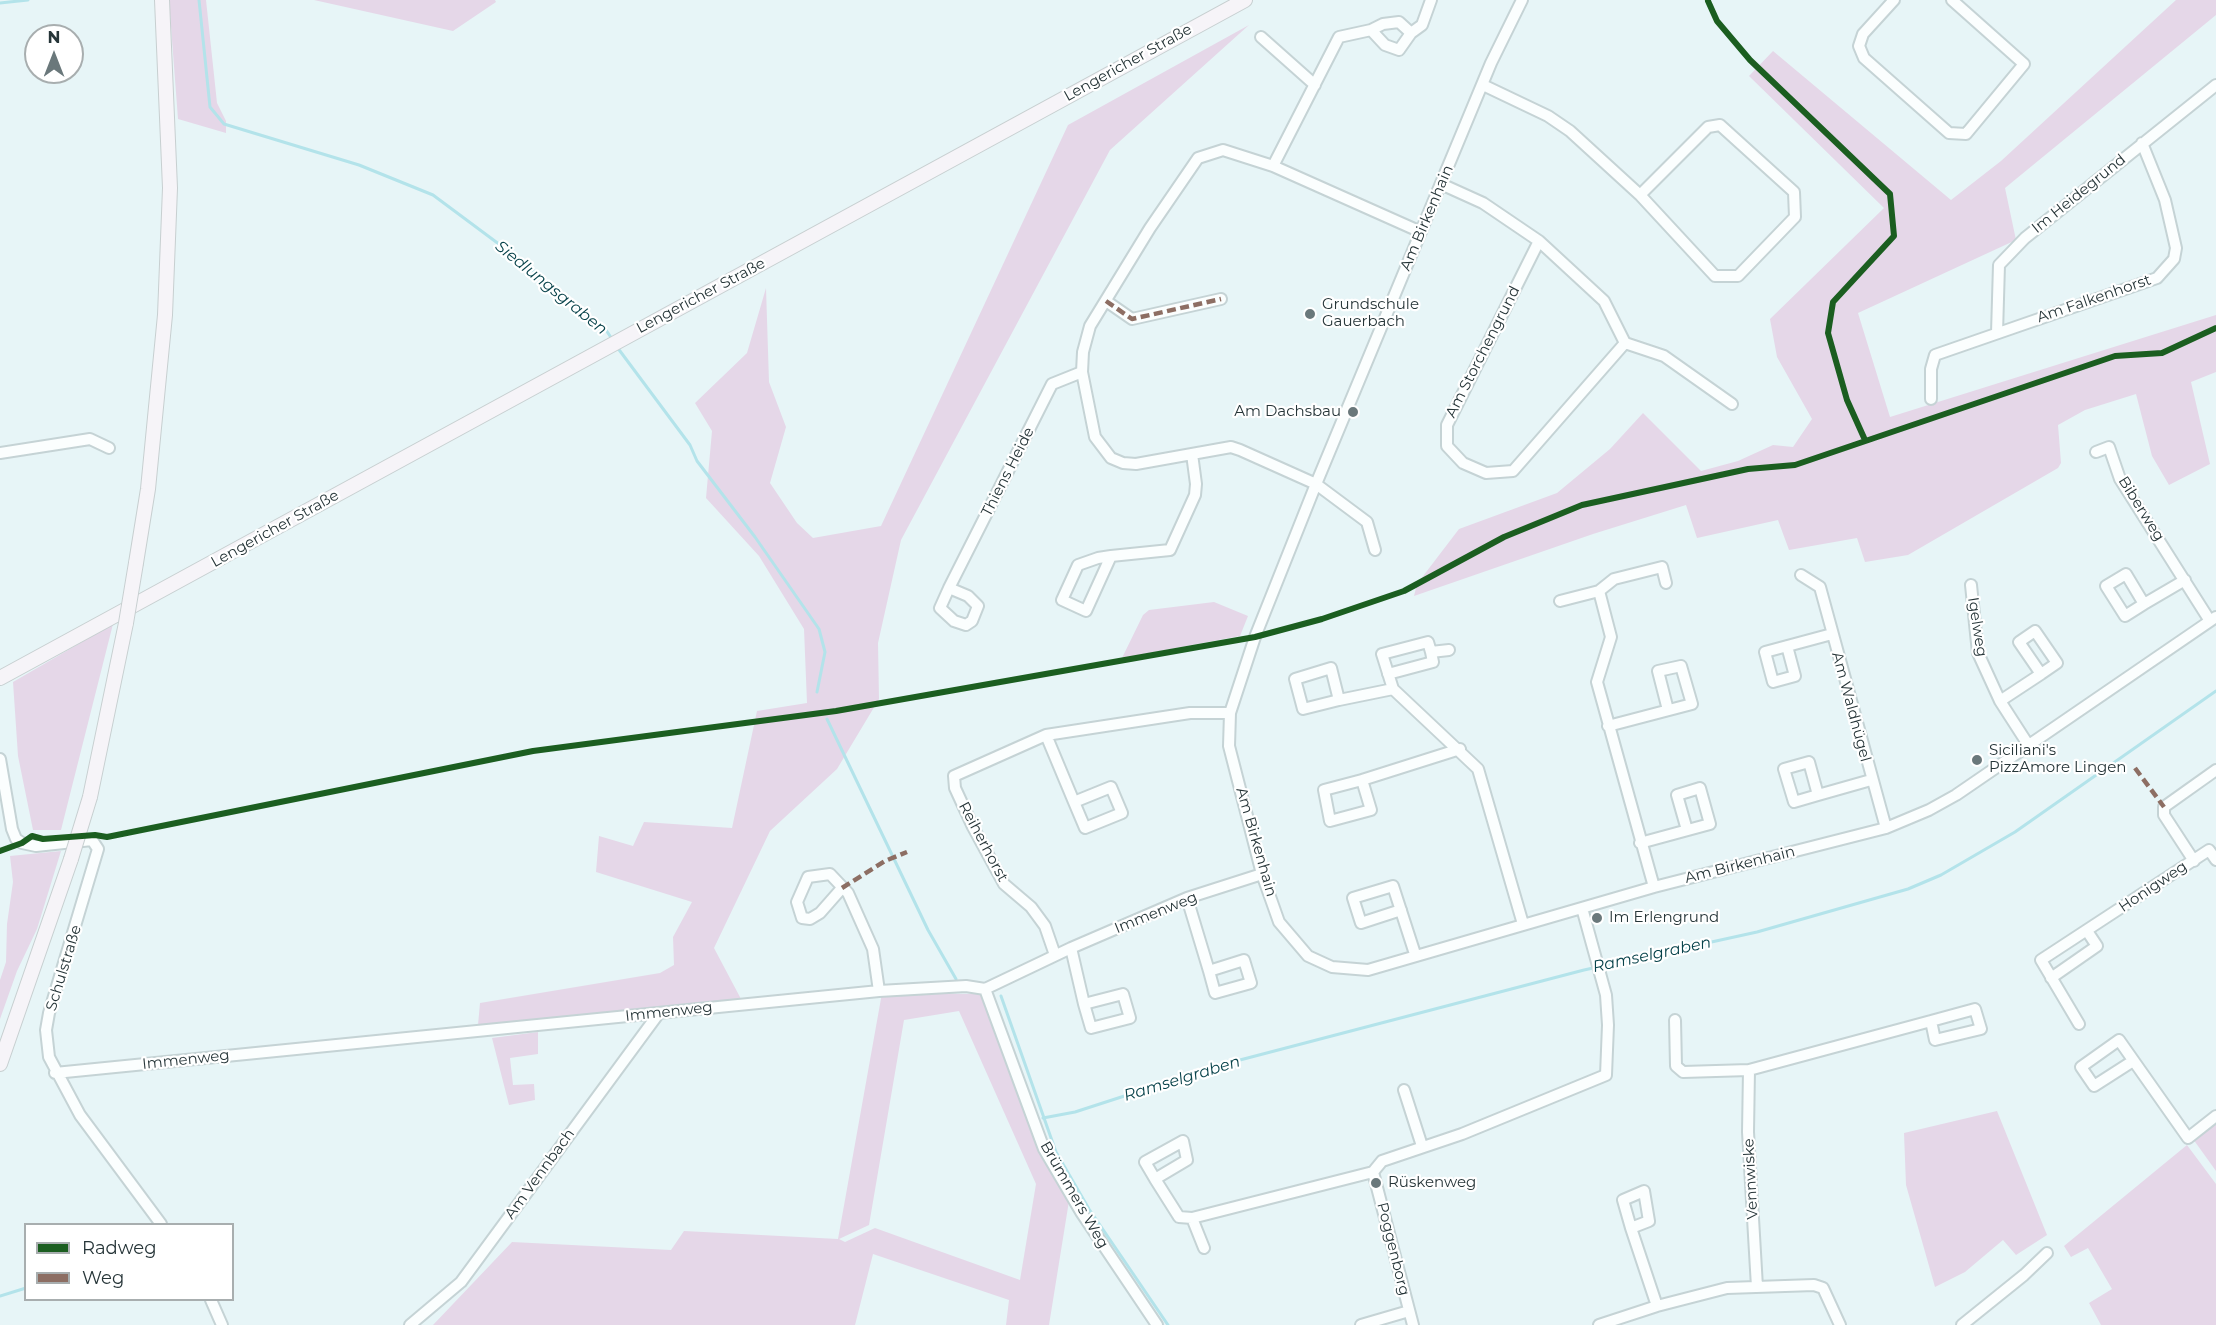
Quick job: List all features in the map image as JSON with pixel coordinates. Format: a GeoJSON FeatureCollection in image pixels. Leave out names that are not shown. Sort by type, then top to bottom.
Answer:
{"type":"FeatureCollection","features":[{"type":"Feature","properties":{"kind":"main road"},"geometry":{"type":"LineString","coordinates":[[0,1064],[71,859],[90,796],[126,622],[148,489],[165,315],[170,188],[162,0]]}},
{"type":"Feature","properties":{"kind":"main road","name":"Lengericher Straße"},"geometry":{"type":"LineString","coordinates":[[0,678],[1245,0]]}},
{"type":"Feature","properties":{"kind":"street"},"geometry":{"type":"LineString","coordinates":[[1371,30],[1385,45],[1399,50],[1411,33],[1422,25],[1431,0]]}},
{"type":"Feature","properties":{"kind":"street","name":"Am Birkenhain"},"geometry":{"type":"LineString","coordinates":[[1521,0],[1441,184],[1316,484],[1255,637],[1230,713],[1229,746],[1262,874],[1280,921],[1308,956],[1332,967],[1368,970],[1415,954],[1654,887],[1886,828],[1938,805],[2029,746],[2213,619]]}},
{"type":"Feature","properties":{"kind":"street"},"geometry":{"type":"LineString","coordinates":[[1894,0],[1863,34],[1859,46],[1864,58],[1949,133],[1966,134],[2024,64],[1952,0]]}},
{"type":"Feature","properties":{"kind":"street"},"geometry":{"type":"LineString","coordinates":[[1272,166],[1339,37],[1371,30],[1383,24],[1399,22],[1411,33]]}},
{"type":"Feature","properties":{"kind":"street"},"geometry":{"type":"LineString","coordinates":[[1261,37],[1315,85]]}},
{"type":"Feature","properties":{"kind":"street"},"geometry":{"type":"LineString","coordinates":[[1483,85],[1548,116],[1570,131],[1640,195],[1715,276],[1737,276],[1796,217],[1794,192],[1720,125],[1708,127],[1640,195]]}},
{"type":"Feature","properties":{"kind":"street","name":"Im Heidegrund"},"geometry":{"type":"LineString","coordinates":[[1997,333],[1999,265],[2025,238],[2216,85]]}},
{"type":"Feature","properties":{"kind":"street","name":"Am Falkenhorst"},"geometry":{"type":"LineString","coordinates":[[1931,399],[1931,369],[1935,355],[2157,278],[2174,258],[2176,248],[2165,200],[2142,143]]}},
{"type":"Feature","properties":{"kind":"street"},"geometry":{"type":"LineString","coordinates":[[1375,550],[1367,522],[1316,484],[1231,447],[1136,464],[1123,463],[1111,458],[1095,437],[1082,372],[1083,352],[1090,326],[1150,228],[1198,158],[1223,150],[1272,166],[1421,232]]}},
{"type":"Feature","properties":{"kind":"street"},"geometry":{"type":"LineString","coordinates":[[1441,184],[1483,203],[1539,241],[1604,300],[1625,343],[1664,356],[1732,404]]}},
{"type":"Feature","properties":{"kind":"street","name":"Am Storchengrund"},"geometry":{"type":"LineString","coordinates":[[1539,241],[1447,425],[1447,446],[1463,463],[1486,472],[1513,471],[1625,343]]}},
{"type":"Feature","properties":{"kind":"street"},"geometry":{"type":"LineString","coordinates":[[1106,301],[1132,319],[1221,299]]}},
{"type":"Feature","properties":{"kind":"street","name":"Thiens Heide"},"geometry":{"type":"LineString","coordinates":[[949,588],[1052,384],[1082,372]]}},
{"type":"Feature","properties":{"kind":"street"},"geometry":{"type":"LineString","coordinates":[[0,453],[90,439],[109,448]]}},
{"type":"Feature","properties":{"kind":"street","name":"Biberweg"},"geometry":{"type":"LineString","coordinates":[[2096,452],[2109,447],[2120,479],[2213,619]]}},
{"type":"Feature","properties":{"kind":"street"},"geometry":{"type":"LineString","coordinates":[[1111,556],[1086,611],[1062,600],[1078,565],[1111,556],[1170,550],[1195,495],[1196,484],[1192,454]]}},
{"type":"Feature","properties":{"kind":"street"},"geometry":{"type":"LineString","coordinates":[[1560,600],[1599,591],[1614,579],[1662,567],[1666,583]]}},
{"type":"Feature","properties":{"kind":"street","name":"Am Waldhügel"},"geometry":{"type":"LineString","coordinates":[[1801,575],[1820,587],[1886,828]]}},
{"type":"Feature","properties":{"kind":"street"},"geometry":{"type":"LineString","coordinates":[[2144,604],[2185,579]]}},
{"type":"Feature","properties":{"kind":"street","name":"Igelweg"},"geometry":{"type":"LineString","coordinates":[[1971,585],[1978,653],[2000,701],[2029,746]]}},
{"type":"Feature","properties":{"kind":"street"},"geometry":{"type":"LineString","coordinates":[[1599,591],[1611,637],[1598,682],[1608,726],[1654,887]]}},
{"type":"Feature","properties":{"kind":"street","name":"Am Waldhügel"},"geometry":{"type":"LineString","coordinates":[[1787,646],[1832,634]]}},
{"type":"Feature","properties":{"kind":"street"},"geometry":{"type":"LineString","coordinates":[[1388,674],[1433,663],[1428,642],[1382,654],[1388,674],[1393,689],[1460,749],[1478,769],[1523,924]]}},
{"type":"Feature","properties":{"kind":"street"},"geometry":{"type":"LineString","coordinates":[[1431,652],[1449,650]]}},
{"type":"Feature","properties":{"kind":"street"},"geometry":{"type":"LineString","coordinates":[[1339,700],[1331,668],[1294,679],[1303,709],[1393,689]]}},
{"type":"Feature","properties":{"kind":"street"},"geometry":{"type":"LineString","coordinates":[[2000,701],[2041,674]]}},
{"type":"Feature","properties":{"kind":"street"},"geometry":{"type":"LineString","coordinates":[[1608,726],[1668,710]]}},
{"type":"Feature","properties":{"kind":"street","name":"Reiherhorst"},"geometry":{"type":"LineString","coordinates":[[1054,955],[1045,926],[1031,907],[1004,884],[973,827],[956,788],[954,776],[1046,735],[1190,713],[1230,713]]}},
{"type":"Feature","properties":{"kind":"street"},"geometry":{"type":"LineString","coordinates":[[1046,735],[1074,802],[1085,828],[1122,813],[1111,787],[1074,802]]}},
{"type":"Feature","properties":{"kind":"street"},"geometry":{"type":"LineString","coordinates":[[1362,780],[1371,810],[1330,821],[1324,790],[1460,749]]}},
{"type":"Feature","properties":{"kind":"street","name":"Schulstraße"},"geometry":{"type":"LineString","coordinates":[[0,759],[12,829],[16,838],[22,843],[36,846],[92,840],[98,849],[49,1013],[47,1045],[55,1073],[86,1124],[159,1223]]}},
{"type":"Feature","properties":{"kind":"street"},"geometry":{"type":"LineString","coordinates":[[2194,861],[2164,815],[2164,807],[2216,770]]}},
{"type":"Feature","properties":{"kind":"street","name":"Am Waldhügel"},"geometry":{"type":"LineString","coordinates":[[1818,795],[1871,780]]}},
{"type":"Feature","properties":{"kind":"street"},"geometry":{"type":"LineString","coordinates":[[1640,843],[1686,830]]}},
{"type":"Feature","properties":{"kind":"street","name":"Honigweg"},"geometry":{"type":"LineString","coordinates":[[2079,1024],[2041,960],[2209,850],[2216,860]]}},
{"type":"Feature","properties":{"kind":"street"},"geometry":{"type":"LineString","coordinates":[[842,888],[820,913],[810,919],[802,918],[797,902],[808,877],[830,874],[848,893],[873,949],[879,992]]}},
{"type":"Feature","properties":{"kind":"street","name":"Immenweg"},"geometry":{"type":"LineString","coordinates":[[55,1073],[879,992],[966,986],[984,989],[1054,955],[1187,898],[1262,874]]}},
{"type":"Feature","properties":{"kind":"street"},"geometry":{"type":"LineString","coordinates":[[1401,910],[1361,922],[1353,898],[1393,886],[1401,910],[1415,954]]}},
{"type":"Feature","properties":{"kind":"street"},"geometry":{"type":"LineString","coordinates":[[1187,898],[1209,971]]}},
{"type":"Feature","properties":{"kind":"street"},"geometry":{"type":"LineString","coordinates":[[1155,1179],[1179,1217],[1192,1218],[1373,1172],[1382,1161],[1462,1134],[1606,1075],[1608,1025],[1606,995],[1582,908]]}},
{"type":"Feature","properties":{"kind":"street"},"geometry":{"type":"LineString","coordinates":[[2051,978],[2097,946],[2087,931]]}},
{"type":"Feature","properties":{"kind":"street"},"geometry":{"type":"LineString","coordinates":[[1071,948],[1084,1004]]}},
{"type":"Feature","properties":{"kind":"street","name":"Brümmers Weg"},"geometry":{"type":"LineString","coordinates":[[984,989],[1044,1149],[1081,1212],[1157,1325]]}},
{"type":"Feature","properties":{"kind":"street"},"geometry":{"type":"LineString","coordinates":[[1675,1020],[1676,1066],[1683,1072],[1749,1070],[1930,1021],[1975,1009],[1981,1029],[1935,1040],[1930,1021]]}},
{"type":"Feature","properties":{"kind":"street","name":"Am Vennbach"},"geometry":{"type":"LineString","coordinates":[[410,1325],[461,1282],[659,1013]]}},
{"type":"Feature","properties":{"kind":"street"},"geometry":{"type":"LineString","coordinates":[[2133,1061],[2094,1086],[2081,1067],[2119,1040],[2188,1138],[2216,1116]]}},
{"type":"Feature","properties":{"kind":"street","name":"Vennwiske"},"geometry":{"type":"LineString","coordinates":[[1749,1070],[1748,1126],[1757,1287]]}},
{"type":"Feature","properties":{"kind":"street"},"geometry":{"type":"LineString","coordinates":[[1404,1090],[1422,1146]]}},
{"type":"Feature","properties":{"kind":"street","name":"Poggenborg"},"geometry":{"type":"LineString","coordinates":[[1373,1172],[1413,1325]]}},
{"type":"Feature","properties":{"kind":"street"},"geometry":{"type":"LineString","coordinates":[[1192,1218],[1204,1248]]}},
{"type":"Feature","properties":{"kind":"street"},"geometry":{"type":"LineString","coordinates":[[1631,1228],[1657,1306]]}},
{"type":"Feature","properties":{"kind":"street"},"geometry":{"type":"LineString","coordinates":[[1962,1325],[2024,1275],[2047,1253]]}},
{"type":"Feature","properties":{"kind":"street"},"geometry":{"type":"LineString","coordinates":[[1599,1325],[1657,1306],[1727,1288],[1814,1285],[1823,1288],[1840,1325]]}},
{"type":"Feature","properties":{"kind":"street"},"geometry":{"type":"LineString","coordinates":[[212,1301],[222,1325]]}},
{"type":"Feature","properties":{"kind":"street"},"geometry":{"type":"LineString","coordinates":[[1361,1325],[1409,1311]]}},
{"type":"Feature","properties":{"kind":"shaded area"},"geometry":{"type":"Polygon","coordinates":[[[169,0],[206,0],[217,103],[226,121],[226,133],[178,119],[169,0]]]}},
{"type":"Feature","properties":{"kind":"shaded area"},"geometry":{"type":"Polygon","coordinates":[[[314,0],[495,0],[496,2],[453,31],[314,0]]]}},
{"type":"Feature","properties":{"kind":"shaded area"},"geometry":{"type":"Polygon","coordinates":[[[2176,0],[2216,0],[2216,15],[2005,188],[2016,240],[1858,313],[1890,417],[2216,315],[2216,372],[2191,382],[2210,464],[2169,485],[2152,456],[2136,394],[2085,410],[2058,425],[2061,463],[2058,468],[1908,555],[1865,562],[1857,538],[1789,550],[1778,520],[1697,538],[1686,505],[1593,534],[1414,596],[1417,584],[1459,529],[1557,493],[1610,449],[1643,413],[1701,471],[1738,461],[1773,445],[1793,447],[1812,419],[1777,357],[1770,319],[1884,208],[1749,76],[1773,51],[1951,200],[2001,161],[2176,0]]]}},
{"type":"Feature","properties":{"kind":"shaded area"},"geometry":{"type":"Polygon","coordinates":[[[1249,25],[1110,150],[901,540],[878,643],[879,699],[837,769],[770,831],[714,948],[741,999],[478,1025],[480,1003],[660,973],[674,965],[673,937],[692,902],[596,872],[599,836],[633,846],[644,822],[732,828],[757,711],[807,703],[804,629],[759,556],[706,498],[712,431],[695,403],[747,353],[766,288],[769,382],[786,427],[770,483],[797,523],[813,538],[881,526],[1068,125],[1249,25]]]}},
{"type":"Feature","properties":{"kind":"shaded area"},"geometry":{"type":"Polygon","coordinates":[[[1214,602],[1248,616],[1240,636],[1122,658],[1143,615],[1149,610],[1214,602]]]}},
{"type":"Feature","properties":{"kind":"shaded area"},"geometry":{"type":"Polygon","coordinates":[[[113,624],[61,830],[33,830],[18,756],[13,682],[113,624]]]}},
{"type":"Feature","properties":{"kind":"shaded area"},"geometry":{"type":"Polygon","coordinates":[[[61,851],[37,929],[17,971],[0,1019],[0,980],[6,962],[7,924],[13,882],[10,856],[61,851]]]}},
{"type":"Feature","properties":{"kind":"shaded area"},"geometry":{"type":"Polygon","coordinates":[[[882,993],[980,994],[1040,1153],[1069,1201],[1049,1325],[1006,1325],[1009,1300],[873,1254],[855,1325],[433,1325],[512,1242],[671,1250],[684,1231],[838,1239],[882,993]],[[959,1011],[904,1020],[869,1225],[839,1239],[845,1242],[875,1228],[1020,1280],[1036,1184],[959,1011]]]}},
{"type":"Feature","properties":{"kind":"shaded area"},"geometry":{"type":"Polygon","coordinates":[[[538,1032],[538,1054],[510,1058],[513,1085],[534,1084],[535,1100],[509,1105],[492,1038],[538,1032]]]}},
{"type":"Feature","properties":{"kind":"shaded area"},"geometry":{"type":"Polygon","coordinates":[[[1997,1111],[2047,1235],[2016,1255],[2003,1240],[1965,1272],[1935,1287],[1906,1185],[1904,1133],[1997,1111]]]}},
{"type":"Feature","properties":{"kind":"shaded area"},"geometry":{"type":"Polygon","coordinates":[[[2216,1120],[2216,1171],[2193,1139],[2216,1120]]]}},
{"type":"Feature","properties":{"kind":"shaded area"},"geometry":{"type":"Polygon","coordinates":[[[2187,1145],[2216,1184],[2216,1325],[2101,1325],[2089,1303],[2112,1289],[2088,1248],[2071,1257],[2064,1246],[2187,1145]]]}},
{"type":"Feature","properties":{"kind":"waterway"},"geometry":{"type":"LineString","coordinates":[[0,3],[28,0]]}},
{"type":"Feature","properties":{"kind":"waterway","name":"Siedlungsgraben"},"geometry":{"type":"LineString","coordinates":[[199,0],[210,107],[224,124],[359,165],[433,195],[519,259],[606,330],[612,339]]}},
{"type":"Feature","properties":{"kind":"waterway","name":"Siedlungsgraben"},"geometry":{"type":"LineString","coordinates":[[617,347],[690,445],[697,461],[755,537],[819,629],[825,652],[817,692]]}},
{"type":"Feature","properties":{"kind":"waterway","name":"Ramselgraben"},"geometry":{"type":"LineString","coordinates":[[1043,1118],[1075,1112],[1217,1066],[1584,970],[1757,932],[1908,889],[1941,875],[2015,832],[2216,691]]}},
{"type":"Feature","properties":{"kind":"waterway"},"geometry":{"type":"LineString","coordinates":[[827,719],[928,930],[956,979]]}},
{"type":"Feature","properties":{"kind":"waterway"},"geometry":{"type":"LineString","coordinates":[[1001,996],[1056,1152],[1089,1209],[1168,1325]]}},
{"type":"Feature","properties":{"kind":"waterway"},"geometry":{"type":"LineString","coordinates":[[0,1296],[24,1289]]}},
{"type":"Feature","properties":{"kind":"marked path"},"geometry":{"type":"LineString","coordinates":[[1106,301],[1132,319],[1221,299]]}},
{"type":"Feature","properties":{"kind":"marked path"},"geometry":{"type":"LineString","coordinates":[[2135,768],[2164,807]]}},
{"type":"Feature","properties":{"kind":"marked path"},"geometry":{"type":"LineString","coordinates":[[842,888],[885,861],[907,852]]}},
{"type":"Feature","properties":{"kind":"cycle path"},"geometry":{"type":"LineString","coordinates":[[1708,1],[1717,21],[1750,60],[1890,194],[1894,236],[1833,302],[1828,333],[1847,400],[1865,440]]}},
{"type":"Feature","properties":{"kind":"cycle path"},"geometry":{"type":"LineString","coordinates":[[0,851],[22,843],[32,836],[43,839],[95,835],[107,837],[533,751],[836,711],[1255,637],[1322,619],[1404,591],[1504,537],[1582,505],[1748,469],[1795,465],[2115,356],[2162,353],[2216,328]]}},
{"type":"Feature","properties":{"kind":"place","name":"Grundschule Gauerbach"},"geometry":{"type":"Point","coordinates":[1310,314]}},
{"type":"Feature","properties":{"kind":"place","name":"Am Dachsbau"},"geometry":{"type":"Point","coordinates":[1353,412]}},
{"type":"Feature","properties":{"kind":"place","name":"Siciliani's PizzAmore Lingen"},"geometry":{"type":"Point","coordinates":[1977,760]}},
{"type":"Feature","properties":{"kind":"place","name":"Im Erlengrund"},"geometry":{"type":"Point","coordinates":[1597,918]}},
{"type":"Feature","properties":{"kind":"place","name":"Rüskenweg"},"geometry":{"type":"Point","coordinates":[1376,1183]}}]}
